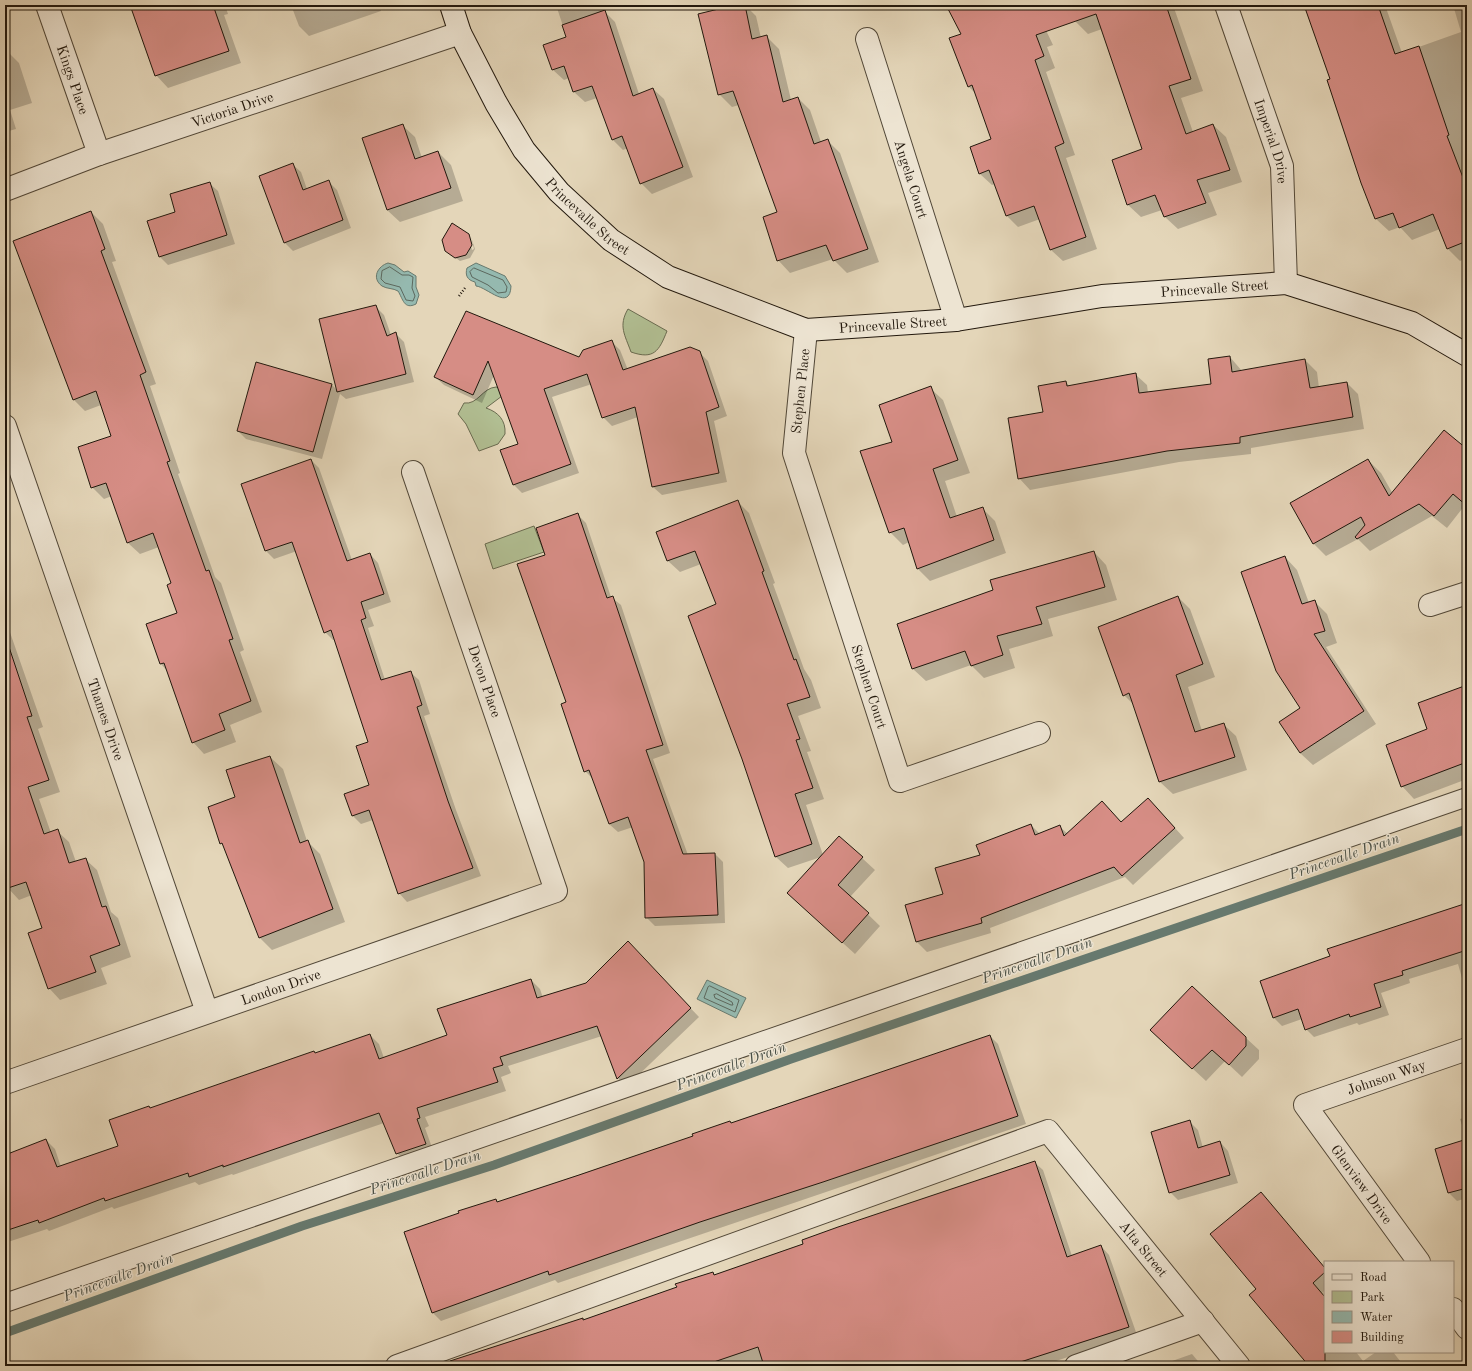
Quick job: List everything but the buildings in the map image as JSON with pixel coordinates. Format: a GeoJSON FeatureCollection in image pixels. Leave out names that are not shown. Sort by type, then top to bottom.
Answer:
{"type":"FeatureCollection","features":[{"type":"Feature","properties":{"kind":"street","name":"Kings Place"},"geometry":{"type":"LineString","coordinates":[[47,5],[99,154]]}},
{"type":"Feature","properties":{"kind":"street","name":"Princevalle Street"},"geometry":{"type":"LineString","coordinates":[[451,5],[460,33],[496,103],[524,150],[559,192],[611,240],[668,277],[806,330],[956,320],[1102,296],[1286,284],[1412,323],[1467,355]]}},
{"type":"Feature","properties":{"kind":"street","name":"Imperial Drive"},"geometry":{"type":"LineString","coordinates":[[1226,5],[1282,166],[1286,284]]}},
{"type":"Feature","properties":{"kind":"street","name":"Victoria Drive"},"geometry":{"type":"LineString","coordinates":[[5,190],[99,154],[460,33]]}},
{"type":"Feature","properties":{"kind":"street","name":"Angela Court"},"geometry":{"type":"LineString","coordinates":[[867,39],[956,320]]}},
{"type":"Feature","properties":{"kind":"street","name":"Stephen Place"},"geometry":{"type":"LineString","coordinates":[[794,453],[806,330]]}},
{"type":"Feature","properties":{"kind":"street","name":"Thames Drive"},"geometry":{"type":"LineString","coordinates":[[5,426],[206,1012]]}},
{"type":"Feature","properties":{"kind":"street","name":"Stephen Court"},"geometry":{"type":"LineString","coordinates":[[794,453],[900,781],[1039,733]]}},
{"type":"Feature","properties":{"kind":"street","name":"Devon Place"},"geometry":{"type":"LineString","coordinates":[[414,472],[556,891]]}},
{"type":"Feature","properties":{"kind":"street"},"geometry":{"type":"LineString","coordinates":[[1430,605],[1467,592]]}},
{"type":"Feature","properties":{"kind":"street","name":"London Drive"},"geometry":{"type":"LineString","coordinates":[[5,1083],[556,891]]}},
{"type":"Feature","properties":{"kind":"street","name":"Johnson Way"},"geometry":{"type":"LineString","coordinates":[[1305,1105],[1467,1050]]}},
{"type":"Feature","properties":{"kind":"street","name":"Glenview Drive"},"geometry":{"type":"LineString","coordinates":[[1305,1105],[1418,1261]]}},
{"type":"Feature","properties":{"kind":"street","name":"Alta Street"},"geometry":{"type":"LineString","coordinates":[[397,1366],[1048,1131],[1239,1366]]}},
{"type":"Feature","properties":{"kind":"street"},"geometry":{"type":"LineString","coordinates":[[1454,1310],[1467,1328]]}},
{"type":"Feature","properties":{"kind":"street"},"geometry":{"type":"LineString","coordinates":[[1076,1366],[1203,1321]]}},
{"type":"Feature","properties":{"kind":"lane"},"geometry":{"type":"LineString","coordinates":[[5,1303],[1467,797]]}},
{"type":"Feature","properties":{"kind":"path"},"geometry":{"type":"LineString","coordinates":[[459,296],[465,288]]}},
{"type":"Feature","properties":{"kind":"green space"},"geometry":{"type":"Polygon","coordinates":[[[628,309],[667,331],[661,344],[655,352],[645,355],[631,352],[623,326],[623,320],[628,309]]]}},
{"type":"Feature","properties":{"kind":"green space"},"geometry":{"type":"Polygon","coordinates":[[[496,387],[502,388],[506,393],[486,408],[498,414],[503,421],[505,434],[498,444],[479,451],[466,424],[458,414],[464,403],[469,403],[477,399],[487,390],[496,387]]]}},
{"type":"Feature","properties":{"kind":"green space"},"geometry":{"type":"Polygon","coordinates":[[[534,526],[544,552],[493,569],[485,544],[534,526]]]}},
{"type":"Feature","properties":{"kind":"water"},"geometry":{"type":"Polygon","coordinates":[[[388,263],[395,265],[404,272],[408,271],[416,276],[416,287],[419,295],[416,304],[409,306],[406,305],[398,291],[384,287],[379,283],[376,276],[377,273],[381,267],[388,263]]]}},
{"type":"Feature","properties":{"kind":"water"},"geometry":{"type":"Polygon","coordinates":[[[476,263],[505,276],[511,286],[510,294],[507,297],[502,298],[497,296],[481,287],[476,286],[475,282],[468,279],[466,273],[467,268],[476,263]]]}},
{"type":"Feature","properties":{"kind":"water"},"geometry":{"type":"Polygon","coordinates":[[[707,980],[746,998],[736,1018],[697,999],[707,980]]]}},
{"type":"Feature","properties":{"kind":"waterway","name":"Princevalle Drain"},"geometry":{"type":"LineString","coordinates":[[5,1333],[302,1226],[494,1165],[791,1059],[1467,829]]}}]}
